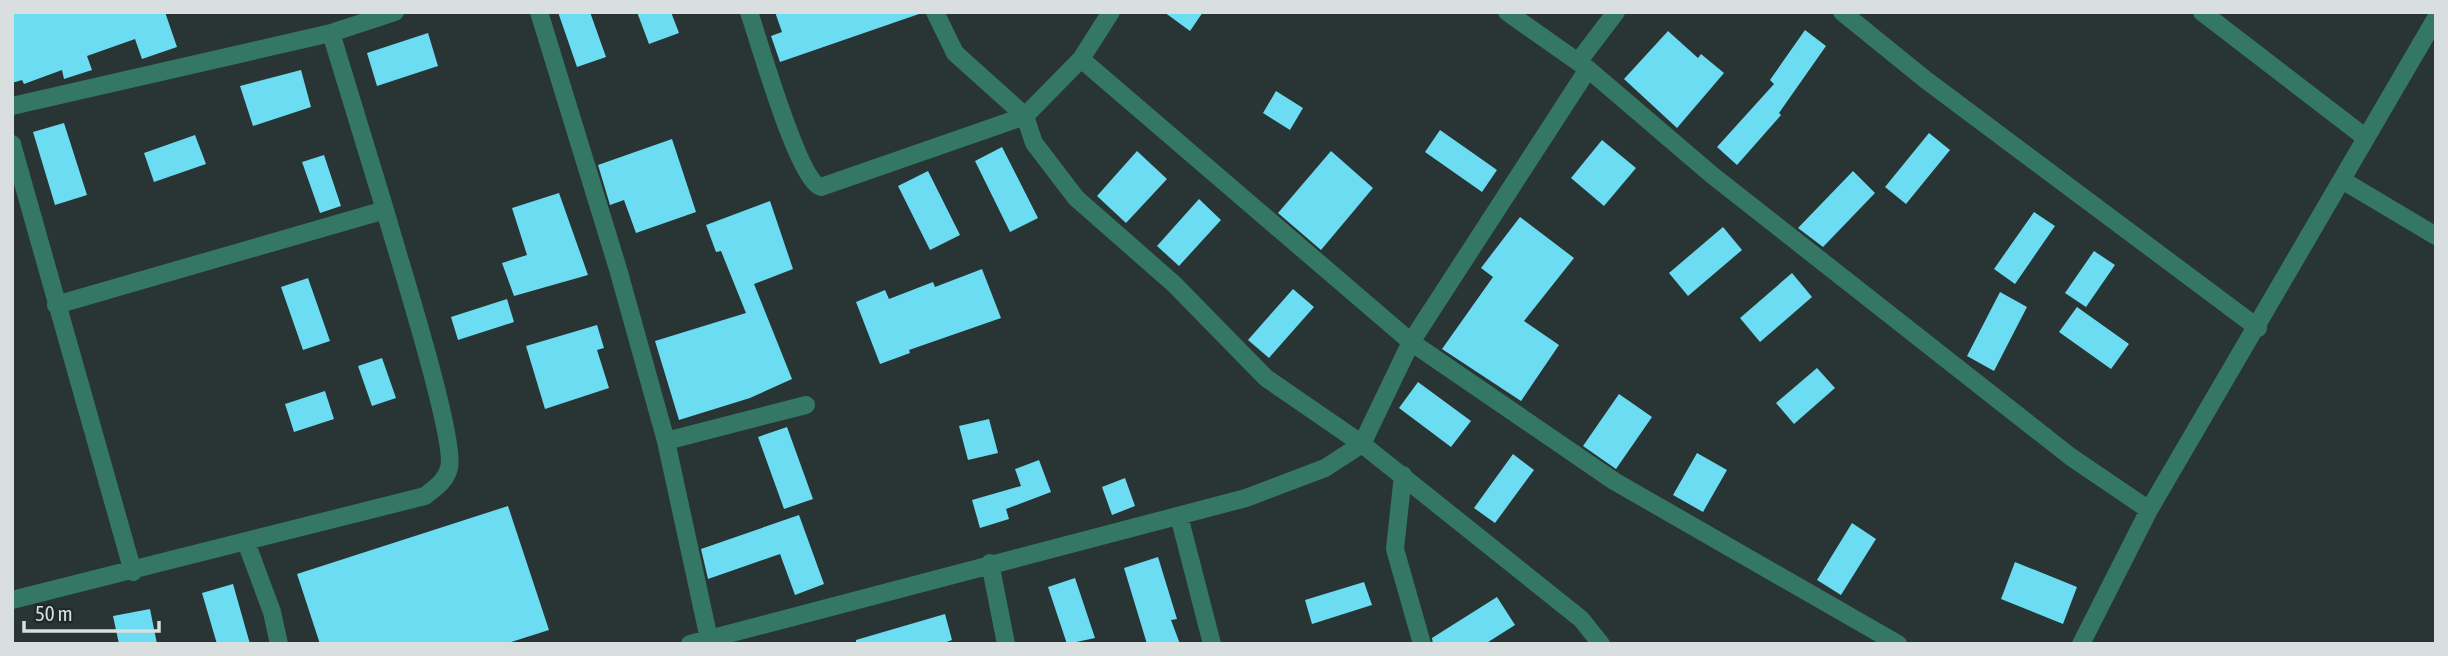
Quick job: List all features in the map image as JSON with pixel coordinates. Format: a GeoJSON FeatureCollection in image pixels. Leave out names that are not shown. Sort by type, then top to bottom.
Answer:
{"type":"FeatureCollection","features":[{"type":"Feature","properties":{"kind":"street"},"geometry":{"type":"LineString","coordinates":[[12,106],[331,33],[395,12]]}},
{"type":"Feature","properties":{"kind":"street"},"geometry":{"type":"LineString","coordinates":[[539,12],[618,269],[666,442],[709,639]]}},
{"type":"Feature","properties":{"kind":"street"},"geometry":{"type":"LineString","coordinates":[[749,12],[796,152],[814,185],[821,187],[1025,116],[1081,59],[1111,12]]}},
{"type":"Feature","properties":{"kind":"street"},"geometry":{"type":"LineString","coordinates":[[935,12],[955,53],[1025,116],[1034,143],[1076,198],[1174,284],[1266,378],[1403,475],[1581,619],[1601,644]]}},
{"type":"Feature","properties":{"kind":"street"},"geometry":{"type":"LineString","coordinates":[[1507,12],[1583,66],[1723,184],[2071,457],[2149,510]]}},
{"type":"Feature","properties":{"kind":"street"},"geometry":{"type":"LineString","coordinates":[[690,644],[990,563],[1246,498],[1325,468],[1362,444],[1411,342],[1616,12]]}},
{"type":"Feature","properties":{"kind":"street"},"geometry":{"type":"LineString","coordinates":[[1842,12],[1926,80],[2258,328]]}},
{"type":"Feature","properties":{"kind":"street"},"geometry":{"type":"LineString","coordinates":[[2202,12],[2367,138]]}},
{"type":"Feature","properties":{"kind":"street"},"geometry":{"type":"LineString","coordinates":[[2081,644],[2149,510],[2258,328],[2287,272],[2436,18]]}},
{"type":"Feature","properties":{"kind":"street"},"geometry":{"type":"LineString","coordinates":[[12,600],[133,572],[425,496],[443,481],[450,466],[442,416],[385,210],[331,33]]}},
{"type":"Feature","properties":{"kind":"street"},"geometry":{"type":"LineString","coordinates":[[1081,59],[1411,342],[1614,481],[1898,644]]}},
{"type":"Feature","properties":{"kind":"street"},"geometry":{"type":"LineString","coordinates":[[12,144],[133,572]]}},
{"type":"Feature","properties":{"kind":"street"},"geometry":{"type":"LineString","coordinates":[[2343,180],[2436,236]]}},
{"type":"Feature","properties":{"kind":"street"},"geometry":{"type":"LineString","coordinates":[[56,305],[385,210]]}},
{"type":"Feature","properties":{"kind":"street"},"geometry":{"type":"LineString","coordinates":[[666,442],[806,405]]}},
{"type":"Feature","properties":{"kind":"street"},"geometry":{"type":"LineString","coordinates":[[1403,475],[1395,549],[1422,644]]}},
{"type":"Feature","properties":{"kind":"street"},"geometry":{"type":"LineString","coordinates":[[1180,516],[1212,644]]}},
{"type":"Feature","properties":{"kind":"street"},"geometry":{"type":"LineString","coordinates":[[246,542],[272,612],[279,644]]}},
{"type":"Feature","properties":{"kind":"street"},"geometry":{"type":"LineString","coordinates":[[990,563],[1006,644]]}},
{"type":"Feature","properties":{"kind":"building"},"geometry":{"type":"Polygon","coordinates":[[[12,12],[165,12],[177,47],[142,59],[135,39],[87,56],[92,70],[64,79],[62,70],[24,84],[22,80],[12,83],[12,12]]]}},
{"type":"Feature","properties":{"kind":"building"},"geometry":{"type":"Polygon","coordinates":[[[558,12],[590,12],[606,57],[577,67],[558,12]]]}},
{"type":"Feature","properties":{"kind":"building"},"geometry":{"type":"Polygon","coordinates":[[[637,12],[671,12],[679,33],[649,44],[637,12]]]}},
{"type":"Feature","properties":{"kind":"building"},"geometry":{"type":"Polygon","coordinates":[[[775,12],[919,14],[780,62],[771,36],[782,32],[775,12]]]}},
{"type":"Feature","properties":{"kind":"building"},"geometry":{"type":"Polygon","coordinates":[[[1164,12],[1203,12],[1190,31],[1164,12]]]}},
{"type":"Feature","properties":{"kind":"building"},"geometry":{"type":"Polygon","coordinates":[[[1805,30],[1826,46],[1779,113],[1781,115],[1737,165],[1717,147],[1774,84],[1770,80],[1805,30]]]}},
{"type":"Feature","properties":{"kind":"building"},"geometry":{"type":"Polygon","coordinates":[[[1668,31],[1698,58],[1701,54],[1724,73],[1677,128],[1624,79],[1668,31]]]}},
{"type":"Feature","properties":{"kind":"building"},"geometry":{"type":"Polygon","coordinates":[[[428,33],[438,66],[377,86],[367,53],[428,33]]]}},
{"type":"Feature","properties":{"kind":"building"},"geometry":{"type":"Polygon","coordinates":[[[301,70],[311,107],[253,126],[240,86],[301,70]]]}},
{"type":"Feature","properties":{"kind":"building"},"geometry":{"type":"Polygon","coordinates":[[[1276,91],[1303,108],[1290,130],[1263,113],[1276,91]]]}},
{"type":"Feature","properties":{"kind":"building"},"geometry":{"type":"Polygon","coordinates":[[[64,123],[87,195],[55,205],[33,132],[64,123]]]}},
{"type":"Feature","properties":{"kind":"building"},"geometry":{"type":"Polygon","coordinates":[[[1440,130],[1497,170],[1482,192],[1425,152],[1440,130]]]}},
{"type":"Feature","properties":{"kind":"building"},"geometry":{"type":"Polygon","coordinates":[[[1929,133],[1950,150],[1906,204],[1885,187],[1929,133]]]}},
{"type":"Feature","properties":{"kind":"building"},"geometry":{"type":"Polygon","coordinates":[[[195,135],[206,164],[154,182],[144,153],[195,135]]]}},
{"type":"Feature","properties":{"kind":"building"},"geometry":{"type":"Polygon","coordinates":[[[672,139],[696,212],[636,233],[624,200],[610,205],[598,165],[672,139]]]}},
{"type":"Feature","properties":{"kind":"building"},"geometry":{"type":"Polygon","coordinates":[[[1602,140],[1636,168],[1604,206],[1571,178],[1602,140]]]}},
{"type":"Feature","properties":{"kind":"building"},"geometry":{"type":"Polygon","coordinates":[[[1002,147],[1038,218],[1010,232],[975,161],[1002,147]]]}},
{"type":"Feature","properties":{"kind":"building"},"geometry":{"type":"Polygon","coordinates":[[[1137,151],[1167,179],[1126,223],[1097,196],[1137,151]]]}},
{"type":"Feature","properties":{"kind":"building"},"geometry":{"type":"Polygon","coordinates":[[[1331,151],[1373,188],[1321,250],[1278,213],[1331,151]]]}},
{"type":"Feature","properties":{"kind":"building"},"geometry":{"type":"Polygon","coordinates":[[[324,155],[341,206],[320,213],[302,162],[324,155]]]}},
{"type":"Feature","properties":{"kind":"building"},"geometry":{"type":"Polygon","coordinates":[[[928,171],[960,235],[930,250],[898,186],[928,171]]]}},
{"type":"Feature","properties":{"kind":"building"},"geometry":{"type":"Polygon","coordinates":[[[1853,171],[1875,193],[1823,247],[1798,228],[1853,171]]]}},
{"type":"Feature","properties":{"kind":"building"},"geometry":{"type":"Polygon","coordinates":[[[559,193],[588,275],[514,296],[502,263],[527,255],[512,208],[559,193]]]}},
{"type":"Feature","properties":{"kind":"building"},"geometry":{"type":"Polygon","coordinates":[[[1199,199],[1221,220],[1179,266],[1157,246],[1199,199]]]}},
{"type":"Feature","properties":{"kind":"building"},"geometry":{"type":"Polygon","coordinates":[[[770,201],[793,269],[754,284],[792,379],[750,398],[679,420],[655,341],[746,313],[721,251],[716,252],[706,225],[770,201]]]}},
{"type":"Feature","properties":{"kind":"building"},"geometry":{"type":"Polygon","coordinates":[[[2034,212],[2055,226],[2015,284],[1994,269],[2034,212]]]}},
{"type":"Feature","properties":{"kind":"building"},"geometry":{"type":"Polygon","coordinates":[[[1520,217],[1574,258],[1524,321],[1559,345],[1521,401],[1442,349],[1493,277],[1481,268],[1520,217]]]}},
{"type":"Feature","properties":{"kind":"building"},"geometry":{"type":"Polygon","coordinates":[[[1723,227],[1742,250],[1688,296],[1669,273],[1723,227]]]}},
{"type":"Feature","properties":{"kind":"building"},"geometry":{"type":"Polygon","coordinates":[[[2094,251],[2115,265],[2086,307],[2065,293],[2094,251]]]}},
{"type":"Feature","properties":{"kind":"building"},"geometry":{"type":"Polygon","coordinates":[[[982,269],[1001,318],[909,350],[910,353],[880,364],[856,302],[885,290],[889,299],[933,282],[935,287],[982,269]]]}},
{"type":"Feature","properties":{"kind":"building"},"geometry":{"type":"Polygon","coordinates":[[[1792,273],[1812,297],[1760,342],[1740,318],[1792,273]]]}},
{"type":"Feature","properties":{"kind":"building"},"geometry":{"type":"Polygon","coordinates":[[[308,278],[330,341],[303,350],[281,287],[308,278]]]}},
{"type":"Feature","properties":{"kind":"building"},"geometry":{"type":"Polygon","coordinates":[[[1293,289],[1314,307],[1269,358],[1248,340],[1293,289]]]}},
{"type":"Feature","properties":{"kind":"building"},"geometry":{"type":"Polygon","coordinates":[[[2000,292],[2027,307],[1994,371],[1967,356],[2000,292]]]}},
{"type":"Feature","properties":{"kind":"building"},"geometry":{"type":"Polygon","coordinates":[[[507,299],[514,322],[458,340],[451,317],[507,299]]]}},
{"type":"Feature","properties":{"kind":"building"},"geometry":{"type":"Polygon","coordinates":[[[2077,307],[2129,344],[2111,369],[2059,332],[2077,307]]]}},
{"type":"Feature","properties":{"kind":"building"},"geometry":{"type":"Polygon","coordinates":[[[597,325],[604,348],[597,350],[609,388],[545,409],[526,346],[597,325]]]}},
{"type":"Feature","properties":{"kind":"building"},"geometry":{"type":"Polygon","coordinates":[[[382,358],[396,398],[372,406],[358,366],[382,358]]]}},
{"type":"Feature","properties":{"kind":"building"},"geometry":{"type":"Polygon","coordinates":[[[1817,368],[1835,388],[1794,424],[1776,403],[1817,368]]]}},
{"type":"Feature","properties":{"kind":"building"},"geometry":{"type":"Polygon","coordinates":[[[1418,382],[1471,421],[1451,447],[1399,408],[1418,382]]]}},
{"type":"Feature","properties":{"kind":"building"},"geometry":{"type":"Polygon","coordinates":[[[325,391],[334,419],[294,432],[285,404],[325,391]]]}},
{"type":"Feature","properties":{"kind":"building"},"geometry":{"type":"Polygon","coordinates":[[[1619,394],[1652,417],[1616,469],[1583,446],[1619,394]]]}},
{"type":"Feature","properties":{"kind":"building"},"geometry":{"type":"Polygon","coordinates":[[[989,419],[998,453],[968,460],[959,426],[989,419]]]}},
{"type":"Feature","properties":{"kind":"building"},"geometry":{"type":"Polygon","coordinates":[[[787,427],[813,499],[784,509],[758,437],[787,427]]]}},
{"type":"Feature","properties":{"kind":"building"},"geometry":{"type":"Polygon","coordinates":[[[1697,453],[1727,470],[1703,512],[1673,495],[1697,453]]]}},
{"type":"Feature","properties":{"kind":"building"},"geometry":{"type":"Polygon","coordinates":[[[1513,454],[1534,470],[1495,523],[1474,508],[1513,454]]]}},
{"type":"Feature","properties":{"kind":"building"},"geometry":{"type":"Polygon","coordinates":[[[1039,460],[1051,492],[1006,509],[1009,519],[980,528],[972,500],[1021,486],[1015,469],[1039,460]]]}},
{"type":"Feature","properties":{"kind":"building"},"geometry":{"type":"Polygon","coordinates":[[[1125,478],[1135,506],[1112,515],[1102,487],[1125,478]]]}},
{"type":"Feature","properties":{"kind":"building"},"geometry":{"type":"Polygon","coordinates":[[[508,506],[549,630],[505,644],[320,644],[297,574],[508,506]]]}},
{"type":"Feature","properties":{"kind":"building"},"geometry":{"type":"Polygon","coordinates":[[[799,515],[824,584],[795,595],[780,554],[708,579],[701,549],[799,515]]]}},
{"type":"Feature","properties":{"kind":"building"},"geometry":{"type":"Polygon","coordinates":[[[1852,523],[1876,539],[1841,595],[1817,580],[1852,523]]]}},
{"type":"Feature","properties":{"kind":"building"},"geometry":{"type":"Polygon","coordinates":[[[1158,557],[1177,619],[1171,620],[1180,644],[1147,644],[1124,568],[1158,557]]]}},
{"type":"Feature","properties":{"kind":"building"},"geometry":{"type":"Polygon","coordinates":[[[2015,562],[2077,587],[2063,624],[2001,599],[2015,562]]]}},
{"type":"Feature","properties":{"kind":"building"},"geometry":{"type":"Polygon","coordinates":[[[1075,578],[1095,638],[1067,644],[1048,587],[1075,578]]]}},
{"type":"Feature","properties":{"kind":"building"},"geometry":{"type":"Polygon","coordinates":[[[1364,582],[1372,605],[1312,624],[1305,600],[1364,582]]]}},
{"type":"Feature","properties":{"kind":"building"},"geometry":{"type":"Polygon","coordinates":[[[233,584],[250,644],[217,644],[202,593],[233,584]]]}},
{"type":"Feature","properties":{"kind":"building"},"geometry":{"type":"Polygon","coordinates":[[[1497,597],[1515,625],[1485,644],[1433,644],[1432,638],[1497,597]]]}},
{"type":"Feature","properties":{"kind":"building"},"geometry":{"type":"Polygon","coordinates":[[[150,609],[157,644],[119,644],[113,616],[150,609]]]}},
{"type":"Feature","properties":{"kind":"building"},"geometry":{"type":"Polygon","coordinates":[[[945,614],[952,640],[941,644],[856,644],[856,640],[945,614]]]}}]}
